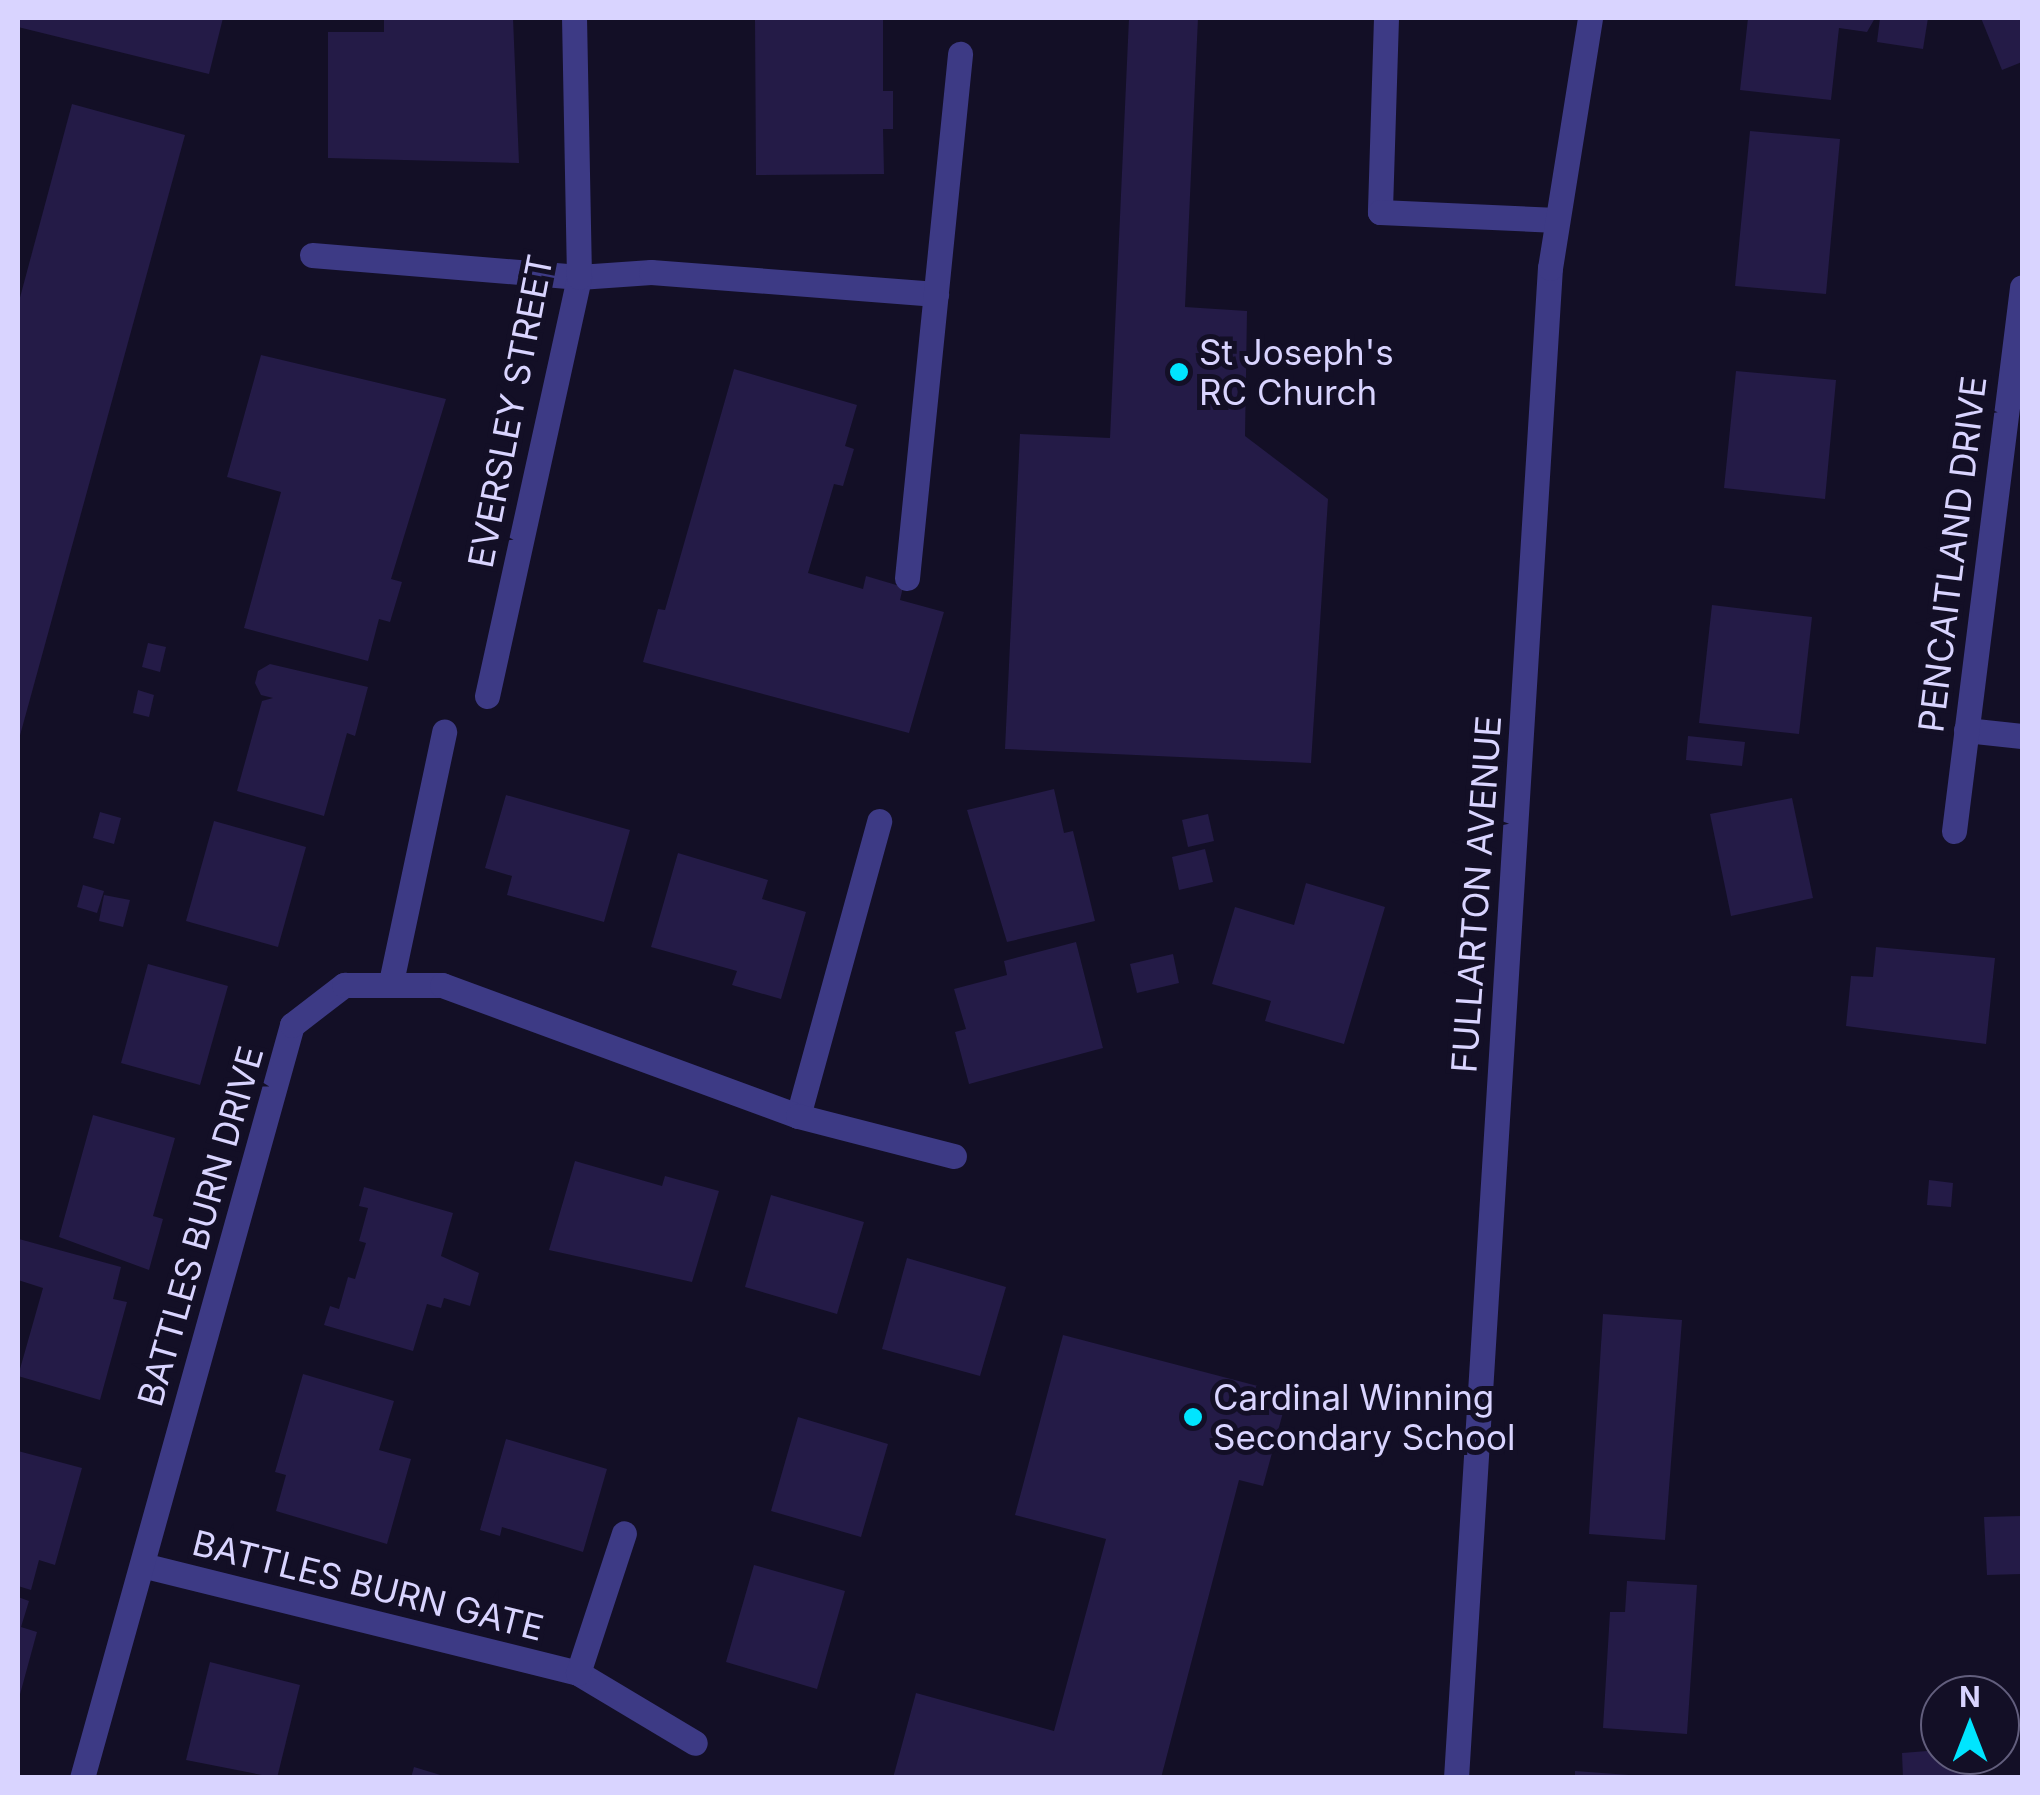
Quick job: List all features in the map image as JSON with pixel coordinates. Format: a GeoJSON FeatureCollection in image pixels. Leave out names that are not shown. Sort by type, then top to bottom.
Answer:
{"type":"FeatureCollection","features":[{"type":"Feature","properties":{"kind":"street","name":"EVERSLEY STREET"},"geometry":{"type":"LineString","coordinates":[[487,696],[580,277],[574,18]]}},
{"type":"Feature","properties":{"kind":"street"},"geometry":{"type":"LineString","coordinates":[[1386,18],[1380,212],[1558,220]]}},
{"type":"Feature","properties":{"kind":"street","name":"FULLARTON AVENUE"},"geometry":{"type":"LineString","coordinates":[[1456,1778],[1558,220],[1590,18]]}},
{"type":"Feature","properties":{"kind":"street"},"geometry":{"type":"LineString","coordinates":[[908,578],[960,54]]}},
{"type":"Feature","properties":{"kind":"street"},"geometry":{"type":"LineString","coordinates":[[312,255],[580,277],[650,272],[936,294]]}},
{"type":"Feature","properties":{"kind":"street","name":"PENCAITLAND DRIVE"},"geometry":{"type":"LineString","coordinates":[[1954,831],[2022,286]]}},
{"type":"Feature","properties":{"kind":"street"},"geometry":{"type":"LineString","coordinates":[[1966,730],[2022,736]]}},
{"type":"Feature","properties":{"kind":"street"},"geometry":{"type":"LineString","coordinates":[[391,982],[444,732]]}},
{"type":"Feature","properties":{"kind":"street"},"geometry":{"type":"LineString","coordinates":[[798,1116],[879,822]]}},
{"type":"Feature","properties":{"kind":"street","name":"BATTLES BURN DRIVE"},"geometry":{"type":"LineString","coordinates":[[82,1778],[292,1025],[344,985],[442,985],[798,1116],[954,1156]]}},
{"type":"Feature","properties":{"kind":"street","name":"BATTLES BURN GATE"},"geometry":{"type":"LineString","coordinates":[[578,1672],[624,1533]]}},
{"type":"Feature","properties":{"kind":"street","name":"BATTLES BURN GATE"},"geometry":{"type":"LineString","coordinates":[[142,1564],[578,1672],[695,1744]]}},
{"type":"Feature","properties":{"kind":"building"},"geometry":{"type":"Polygon","coordinates":[[[18,18],[223,18],[209,74],[18,27],[18,18]]]}},
{"type":"Feature","properties":{"kind":"building"},"geometry":{"type":"Polygon","coordinates":[[[384,18],[513,18],[519,163],[328,158],[328,32],[384,32],[384,18]]]}},
{"type":"Feature","properties":{"kind":"building"},"geometry":{"type":"Polygon","coordinates":[[[755,18],[883,18],[883,91],[893,91],[893,129],[883,129],[884,174],[756,175],[755,18]]]}},
{"type":"Feature","properties":{"kind":"building","name":"St Joseph's RC Church"},"geometry":{"type":"Polygon","coordinates":[[[1129,18],[1198,18],[1185,307],[1247,311],[1245,436],[1328,499],[1311,763],[1005,749],[1020,434],[1110,438],[1129,18]]]}},
{"type":"Feature","properties":{"kind":"building"},"geometry":{"type":"Polygon","coordinates":[[[1748,18],[1875,18],[1867,32],[1839,28],[1831,100],[1740,90],[1748,18]]]}},
{"type":"Feature","properties":{"kind":"building"},"geometry":{"type":"Polygon","coordinates":[[[1880,18],[1928,18],[1923,49],[1877,42],[1880,18]]]}},
{"type":"Feature","properties":{"kind":"building"},"geometry":{"type":"Polygon","coordinates":[[[1981,18],[2022,18],[2022,62],[2002,70],[1981,18]]]}},
{"type":"Feature","properties":{"kind":"building"},"geometry":{"type":"Polygon","coordinates":[[[72,104],[185,135],[19,739],[18,305],[72,104]]]}},
{"type":"Feature","properties":{"kind":"building"},"geometry":{"type":"Polygon","coordinates":[[[1750,131],[1840,139],[1826,294],[1735,286],[1750,131]]]}},
{"type":"Feature","properties":{"kind":"building"},"geometry":{"type":"Polygon","coordinates":[[[261,355],[446,399],[391,579],[402,582],[390,622],[379,619],[368,661],[244,628],[281,492],[227,477],[261,355]]]}},
{"type":"Feature","properties":{"kind":"building"},"geometry":{"type":"Polygon","coordinates":[[[734,369],[857,405],[845,446],[854,449],[843,486],[834,484],[808,573],[863,589],[866,576],[903,587],[900,600],[944,612],[909,733],[643,662],[658,609],[665,610],[734,369]]]}},
{"type":"Feature","properties":{"kind":"building"},"geometry":{"type":"Polygon","coordinates":[[[1736,371],[1836,380],[1825,499],[1724,488],[1736,371]]]}},
{"type":"Feature","properties":{"kind":"building"},"geometry":{"type":"Polygon","coordinates":[[[1712,605],[1812,617],[1799,734],[1699,723],[1712,605]]]}},
{"type":"Feature","properties":{"kind":"building"},"geometry":{"type":"Polygon","coordinates":[[[148,643],[166,647],[160,672],[142,667],[148,643]]]}},
{"type":"Feature","properties":{"kind":"building"},"geometry":{"type":"Polygon","coordinates":[[[270,664],[368,687],[355,736],[347,733],[324,816],[237,791],[262,701],[273,698],[261,695],[255,683],[258,671],[270,664]]]}},
{"type":"Feature","properties":{"kind":"building"},"geometry":{"type":"Polygon","coordinates":[[[138,690],[154,695],[149,717],[133,713],[138,690]]]}},
{"type":"Feature","properties":{"kind":"building"},"geometry":{"type":"Polygon","coordinates":[[[1688,736],[1745,742],[1742,766],[1686,760],[1688,736]]]}},
{"type":"Feature","properties":{"kind":"building"},"geometry":{"type":"Polygon","coordinates":[[[1054,789],[1064,833],[1073,831],[1095,921],[1007,942],[967,810],[1054,789]]]}},
{"type":"Feature","properties":{"kind":"building"},"geometry":{"type":"Polygon","coordinates":[[[506,795],[630,830],[604,922],[507,895],[512,876],[485,868],[506,795]]]}},
{"type":"Feature","properties":{"kind":"building"},"geometry":{"type":"Polygon","coordinates":[[[1792,798],[1813,898],[1731,916],[1710,814],[1792,798]]]}},
{"type":"Feature","properties":{"kind":"building"},"geometry":{"type":"Polygon","coordinates":[[[100,812],[121,818],[114,844],[93,838],[100,812]]]}},
{"type":"Feature","properties":{"kind":"building"},"geometry":{"type":"Polygon","coordinates":[[[1208,814],[1214,841],[1188,847],[1182,820],[1208,814]]]}},
{"type":"Feature","properties":{"kind":"building"},"geometry":{"type":"Polygon","coordinates":[[[214,821],[306,847],[278,947],[186,921],[214,821]]]}},
{"type":"Feature","properties":{"kind":"building"},"geometry":{"type":"Polygon","coordinates":[[[1205,849],[1213,882],[1179,890],[1172,857],[1205,849]]]}},
{"type":"Feature","properties":{"kind":"building"},"geometry":{"type":"Polygon","coordinates":[[[678,853],[768,880],[762,899],[806,912],[781,999],[732,985],[737,971],[651,947],[678,853]]]}},
{"type":"Feature","properties":{"kind":"building"},"geometry":{"type":"Polygon","coordinates":[[[1306,883],[1385,907],[1344,1044],[1265,1021],[1271,1001],[1212,984],[1235,907],[1294,925],[1306,883]]]}},
{"type":"Feature","properties":{"kind":"building"},"geometry":{"type":"Polygon","coordinates":[[[83,885],[104,891],[97,913],[77,907],[83,885]]]}},
{"type":"Feature","properties":{"kind":"building"},"geometry":{"type":"Polygon","coordinates":[[[104,895],[130,900],[123,927],[99,921],[104,895]]]}},
{"type":"Feature","properties":{"kind":"building"},"geometry":{"type":"Polygon","coordinates":[[[1076,942],[1103,1048],[969,1084],[955,1032],[966,1029],[954,989],[1007,975],[1004,961],[1076,942]]]}},
{"type":"Feature","properties":{"kind":"building"},"geometry":{"type":"Polygon","coordinates":[[[1876,947],[1995,958],[1986,1044],[1846,1026],[1851,976],[1873,977],[1876,947]]]}},
{"type":"Feature","properties":{"kind":"building"},"geometry":{"type":"Polygon","coordinates":[[[1173,954],[1179,983],[1137,993],[1130,964],[1173,954]]]}},
{"type":"Feature","properties":{"kind":"building"},"geometry":{"type":"Polygon","coordinates":[[[148,964],[228,986],[200,1085],[121,1063],[148,964]]]}},
{"type":"Feature","properties":{"kind":"building"},"geometry":{"type":"Polygon","coordinates":[[[93,1115],[175,1138],[153,1216],[163,1219],[149,1270],[59,1237],[93,1115]]]}},
{"type":"Feature","properties":{"kind":"building"},"geometry":{"type":"Polygon","coordinates":[[[575,1161],[662,1186],[665,1176],[719,1191],[692,1282],[549,1250],[575,1161]]]}},
{"type":"Feature","properties":{"kind":"building"},"geometry":{"type":"Polygon","coordinates":[[[1929,1180],[1953,1183],[1951,1207],[1927,1205],[1929,1180]]]}},
{"type":"Feature","properties":{"kind":"building"},"geometry":{"type":"Polygon","coordinates":[[[364,1187],[453,1213],[441,1256],[479,1273],[470,1306],[444,1298],[441,1308],[427,1304],[413,1351],[324,1325],[330,1306],[339,1309],[348,1277],[355,1279],[366,1243],[359,1241],[368,1208],[359,1206],[364,1187]]]}},
{"type":"Feature","properties":{"kind":"building"},"geometry":{"type":"Polygon","coordinates":[[[771,1195],[864,1222],[837,1314],[745,1287],[771,1195]]]}},
{"type":"Feature","properties":{"kind":"building"},"geometry":{"type":"Polygon","coordinates":[[[19,1239],[121,1267],[113,1299],[127,1302],[100,1400],[18,1376],[43,1288],[18,1280],[19,1239]]]}},
{"type":"Feature","properties":{"kind":"building"},"geometry":{"type":"Polygon","coordinates":[[[907,1258],[1006,1287],[980,1376],[882,1349],[907,1258]]]}},
{"type":"Feature","properties":{"kind":"building"},"geometry":{"type":"Polygon","coordinates":[[[1603,1314],[1682,1320],[1665,1540],[1589,1534],[1603,1314]]]}},
{"type":"Feature","properties":{"kind":"building"},"geometry":{"type":"Polygon","coordinates":[[[1063,1335],[1288,1394],[1263,1486],[1239,1480],[1161,1778],[893,1778],[916,1693],[1054,1731],[1106,1539],[1015,1515],[1063,1335]]]}},
{"type":"Feature","properties":{"kind":"building"},"geometry":{"type":"Polygon","coordinates":[[[303,1374],[394,1401],[379,1450],[411,1459],[387,1544],[276,1511],[286,1475],[275,1472],[303,1374]]]}},
{"type":"Feature","properties":{"kind":"building"},"geometry":{"type":"Polygon","coordinates":[[[798,1417],[888,1444],[861,1537],[771,1511],[798,1417]]]}},
{"type":"Feature","properties":{"kind":"building"},"geometry":{"type":"Polygon","coordinates":[[[506,1439],[607,1469],[583,1552],[502,1527],[500,1536],[480,1530],[506,1439]]]}},
{"type":"Feature","properties":{"kind":"building"},"geometry":{"type":"Polygon","coordinates":[[[18,1451],[82,1468],[55,1565],[39,1560],[31,1590],[18,1586],[18,1451]]]}},
{"type":"Feature","properties":{"kind":"building"},"geometry":{"type":"Polygon","coordinates":[[[2022,1516],[2022,1574],[1987,1575],[1984,1517],[2022,1516]]]}},
{"type":"Feature","properties":{"kind":"building"},"geometry":{"type":"Polygon","coordinates":[[[754,1565],[845,1591],[817,1689],[726,1662],[754,1565]]]}},
{"type":"Feature","properties":{"kind":"building"},"geometry":{"type":"Polygon","coordinates":[[[1627,1581],[1697,1585],[1687,1734],[1603,1728],[1610,1612],[1625,1612],[1627,1581]]]}},
{"type":"Feature","properties":{"kind":"building"},"geometry":{"type":"Polygon","coordinates":[[[18,1597],[29,1601],[21,1627],[37,1632],[19,1698],[18,1597]]]}},
{"type":"Feature","properties":{"kind":"building"},"geometry":{"type":"Polygon","coordinates":[[[210,1662],[300,1685],[277,1778],[186,1760],[210,1662]]]}},
{"type":"Feature","properties":{"kind":"building"},"geometry":{"type":"Polygon","coordinates":[[[1920,1752],[1920,1775],[1974,1778],[1903,1778],[1902,1753],[1920,1752]]]}},
{"type":"Feature","properties":{"kind":"building"},"geometry":{"type":"Polygon","coordinates":[[[414,1767],[447,1777],[447,1778],[411,1778],[414,1767]]]}},
{"type":"Feature","properties":{"kind":"building"},"geometry":{"type":"Polygon","coordinates":[[[1575,1771],[1629,1775],[1575,1778],[1575,1771]]]}},
{"type":"Feature","properties":{"kind":"place","name":"St Joseph's RC Church"},"geometry":{"type":"Point","coordinates":[1179,372]}},
{"type":"Feature","properties":{"kind":"place","name":"Cardinal Winning Secondary School"},"geometry":{"type":"Point","coordinates":[1193,1417]}}]}
